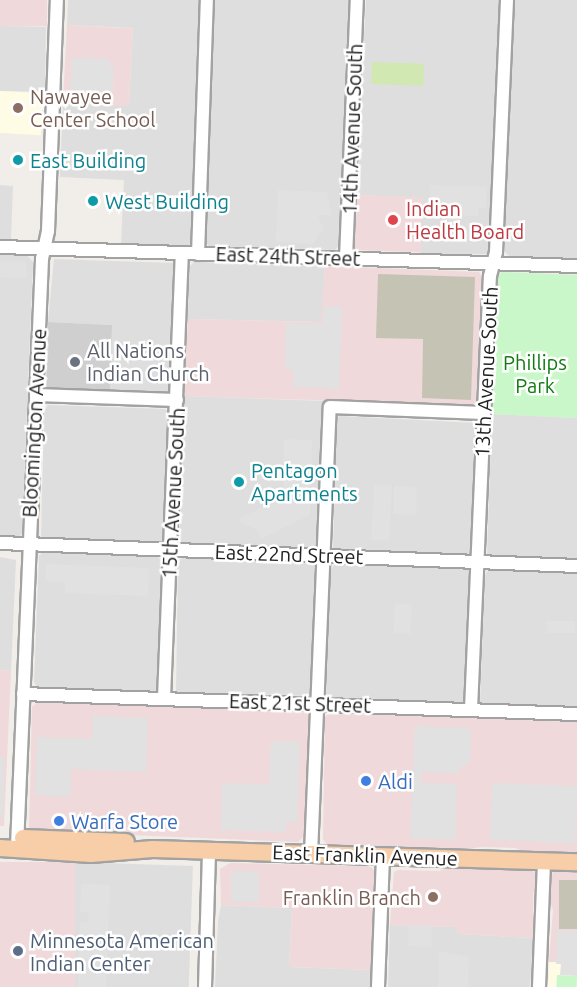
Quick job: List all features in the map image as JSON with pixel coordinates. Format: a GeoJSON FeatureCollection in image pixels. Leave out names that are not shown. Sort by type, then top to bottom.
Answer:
{"type":"FeatureCollection","features":[{"type":"Feature","properties":{"kind":"main road","name":"East Franklin Avenue"},"geometry":{"type":"LineString","coordinates":[[0,837],[18,842],[121,842],[153,849],[577,862]]}},
{"type":"Feature","properties":{"kind":"main road","name":"East Franklin Avenue"},"geometry":{"type":"LineString","coordinates":[[0,848],[18,842]]}},
{"type":"Feature","properties":{"kind":"street","name":"Bloomington Avenue"},"geometry":{"type":"LineString","coordinates":[[18,842],[28,544],[44,248],[48,231],[57,0]]}},
{"type":"Feature","properties":{"kind":"street"},"geometry":{"type":"LineString","coordinates":[[198,254],[207,0]]}},
{"type":"Feature","properties":{"kind":"street","name":"14th Avenue South"},"geometry":{"type":"LineString","coordinates":[[346,258],[357,0]]}},
{"type":"Feature","properties":{"kind":"street","name":"13th Avenue South"},"geometry":{"type":"LineString","coordinates":[[471,709],[484,412],[493,263],[496,252],[507,0]]}},
{"type":"Feature","properties":{"kind":"street","name":"East 24th Street"},"geometry":{"type":"LineString","coordinates":[[0,247],[577,266]]}},
{"type":"Feature","properties":{"kind":"street","name":"15th Avenue South"},"geometry":{"type":"LineString","coordinates":[[164,698],[182,253]]}},
{"type":"Feature","properties":{"kind":"street"},"geometry":{"type":"LineString","coordinates":[[36,395],[177,400]]}},
{"type":"Feature","properties":{"kind":"street"},"geometry":{"type":"LineString","coordinates":[[311,854],[330,407],[484,412]]}},
{"type":"Feature","properties":{"kind":"street","name":"East 22nd Street"},"geometry":{"type":"LineString","coordinates":[[0,543],[577,566]]}},
{"type":"Feature","properties":{"kind":"street","name":"East 21st Street"},"geometry":{"type":"LineString","coordinates":[[23,694],[577,714]]}},
{"type":"Feature","properties":{"kind":"street"},"geometry":{"type":"LineString","coordinates":[[205,987],[209,851]]}},
{"type":"Feature","properties":{"kind":"street"},"geometry":{"type":"LineString","coordinates":[[378,987],[383,856]]}},
{"type":"Feature","properties":{"kind":"street"},"geometry":{"type":"LineString","coordinates":[[539,987],[544,861]]}},
{"type":"Feature","properties":{"kind":"shaded area"},"geometry":{"type":"Polygon","coordinates":[[[0,0],[47,0],[47,26],[0,26],[0,0]]]}},
{"type":"Feature","properties":{"kind":"shaded area"},"geometry":{"type":"Polygon","coordinates":[[[68,0],[202,0],[192,241],[186,248],[121,244],[124,180],[60,177],[63,103],[129,105],[133,28],[67,25],[68,0]]]}},
{"type":"Feature","properties":{"kind":"shaded area"},"geometry":{"type":"Polygon","coordinates":[[[215,0],[350,0],[340,244],[335,250],[209,246],[205,242],[215,0]]]}},
{"type":"Feature","properties":{"kind":"shaded area"},"geometry":{"type":"Polygon","coordinates":[[[366,0],[501,0],[491,250],[488,254],[420,255],[422,198],[356,195],[366,0]]]}},
{"type":"Feature","properties":{"kind":"shaded area"},"geometry":{"type":"Polygon","coordinates":[[[514,0],[577,0],[577,259],[510,257],[504,251],[514,0]]]}},
{"type":"Feature","properties":{"kind":"shaded area"},"geometry":{"type":"Polygon","coordinates":[[[67,25],[133,28],[129,106],[63,103],[67,25]]]}},
{"type":"Feature","properties":{"kind":"shaded area"},"geometry":{"type":"Polygon","coordinates":[[[0,26],[46,27],[45,92],[0,91],[0,26]]]}},
{"type":"Feature","properties":{"kind":"shaded area"},"geometry":{"type":"Polygon","coordinates":[[[72,58],[110,59],[110,67],[114,67],[112,103],[70,101],[72,58]]]}},
{"type":"Feature","properties":{"kind":"shaded area"},"geometry":{"type":"Polygon","coordinates":[[[0,91],[43,93],[41,135],[0,133],[0,91]]]}},
{"type":"Feature","properties":{"kind":"shaded area"},"geometry":{"type":"Polygon","coordinates":[[[0,185],[13,186],[11,239],[0,239],[0,185]]]}},
{"type":"Feature","properties":{"kind":"shaded area"},"geometry":{"type":"Polygon","coordinates":[[[430,185],[487,187],[486,208],[479,208],[478,216],[429,215],[430,185]]]}},
{"type":"Feature","properties":{"kind":"shaded area"},"geometry":{"type":"Polygon","coordinates":[[[278,190],[327,192],[332,215],[318,215],[324,231],[319,233],[313,244],[276,242],[278,190]]]}},
{"type":"Feature","properties":{"kind":"shaded area"},"geometry":{"type":"Polygon","coordinates":[[[356,195],[423,197],[421,252],[354,250],[356,195]]]}},
{"type":"Feature","properties":{"kind":"shaded area"},"geometry":{"type":"Polygon","coordinates":[[[0,255],[27,255],[33,262],[22,533],[19,538],[0,539],[0,255]]]}},
{"type":"Feature","properties":{"kind":"shaded area"},"geometry":{"type":"Polygon","coordinates":[[[54,259],[173,263],[176,267],[171,391],[168,393],[110,393],[112,325],[48,322],[54,259]]]}},
{"type":"Feature","properties":{"kind":"shaded area"},"geometry":{"type":"Polygon","coordinates":[[[0,261],[27,262],[26,278],[0,277],[0,261]]]}},
{"type":"Feature","properties":{"kind":"shaded area"},"geometry":{"type":"Polygon","coordinates":[[[194,262],[325,266],[322,322],[188,319],[189,267],[194,262]]]}},
{"type":"Feature","properties":{"kind":"shaded area"},"geometry":{"type":"Polygon","coordinates":[[[325,266],[479,272],[484,280],[477,405],[184,396],[188,319],[321,322],[325,266]]]}},
{"type":"Feature","properties":{"kind":"shaded area"},"geometry":{"type":"Polygon","coordinates":[[[378,274],[475,277],[471,400],[422,398],[423,339],[376,338],[378,274]]]}},
{"type":"Feature","properties":{"kind":"shaded area"},"geometry":{"type":"Polygon","coordinates":[[[324,306],[342,307],[339,389],[292,387],[293,370],[285,369],[286,323],[323,324],[324,306]]]}},
{"type":"Feature","properties":{"kind":"shaded area"},"geometry":{"type":"Polygon","coordinates":[[[48,322],[112,325],[110,393],[50,390],[46,387],[48,322]]]}},
{"type":"Feature","properties":{"kind":"shaded area"},"geometry":{"type":"Polygon","coordinates":[[[184,396],[324,401],[317,547],[313,550],[179,543],[184,396]]]}},
{"type":"Feature","properties":{"kind":"shaded area"},"geometry":{"type":"Polygon","coordinates":[[[48,405],[165,409],[169,412],[171,417],[162,544],[41,540],[44,411],[48,405]]]}},
{"type":"Feature","properties":{"kind":"shaded area"},"geometry":{"type":"Polygon","coordinates":[[[492,414],[577,418],[577,560],[487,555],[492,414]]]}},
{"type":"Feature","properties":{"kind":"shaded area"},"geometry":{"type":"Polygon","coordinates":[[[340,416],[476,423],[470,556],[333,551],[337,418],[340,416]]]}},
{"type":"Feature","properties":{"kind":"shaded area"},"geometry":{"type":"Polygon","coordinates":[[[284,439],[312,440],[310,515],[261,539],[257,530],[241,523],[239,518],[283,498],[284,439]]]}},
{"type":"Feature","properties":{"kind":"shaded area"},"geometry":{"type":"Polygon","coordinates":[[[374,485],[392,486],[389,541],[371,540],[374,485]]]}},
{"type":"Feature","properties":{"kind":"shaded area"},"geometry":{"type":"Polygon","coordinates":[[[394,486],[417,487],[416,515],[393,514],[394,486]]]}},
{"type":"Feature","properties":{"kind":"shaded area"},"geometry":{"type":"Polygon","coordinates":[[[43,552],[158,557],[163,562],[159,687],[155,694],[37,687],[34,682],[39,556],[43,552]]]}},
{"type":"Feature","properties":{"kind":"shaded area"},"geometry":{"type":"Polygon","coordinates":[[[0,557],[16,560],[11,671],[0,670],[0,557]]]}},
{"type":"Feature","properties":{"kind":"shaded area"},"geometry":{"type":"Polygon","coordinates":[[[182,558],[316,565],[318,569],[311,696],[176,692],[178,563],[182,558]]]}},
{"type":"Feature","properties":{"kind":"shaded area"},"geometry":{"type":"Polygon","coordinates":[[[336,563],[469,569],[471,573],[467,697],[464,702],[460,704],[326,698],[331,569],[336,563]]]}},
{"type":"Feature","properties":{"kind":"shaded area"},"geometry":{"type":"Polygon","coordinates":[[[46,564],[149,568],[148,596],[65,593],[65,582],[46,581],[46,564]]]}},
{"type":"Feature","properties":{"kind":"shaded area"},"geometry":{"type":"Polygon","coordinates":[[[489,569],[577,572],[577,710],[480,704],[485,575],[489,569]]]}},
{"type":"Feature","properties":{"kind":"shaded area"},"geometry":{"type":"Polygon","coordinates":[[[395,603],[412,604],[410,634],[393,633],[395,603]]]}},
{"type":"Feature","properties":{"kind":"shaded area"},"geometry":{"type":"Polygon","coordinates":[[[547,621],[575,621],[575,633],[547,633],[547,621]]]}},
{"type":"Feature","properties":{"kind":"shaded area"},"geometry":{"type":"Polygon","coordinates":[[[0,670],[11,671],[4,826],[0,826],[0,670]]]}},
{"type":"Feature","properties":{"kind":"shaded area"},"geometry":{"type":"Polygon","coordinates":[[[39,701],[306,712],[311,717],[304,836],[298,842],[29,831],[32,707],[39,701]]]}},
{"type":"Feature","properties":{"kind":"shaded area"},"geometry":{"type":"Polygon","coordinates":[[[330,713],[577,722],[577,854],[527,853],[515,848],[480,847],[460,851],[327,845],[323,839],[325,717],[330,713]]]}},
{"type":"Feature","properties":{"kind":"shaded area"},"geometry":{"type":"Polygon","coordinates":[[[93,716],[148,718],[146,772],[71,769],[70,797],[35,795],[37,737],[92,739],[93,716]]]}},
{"type":"Feature","properties":{"kind":"shaded area"},"geometry":{"type":"Polygon","coordinates":[[[415,726],[471,728],[470,763],[462,766],[458,773],[421,772],[421,783],[457,784],[455,840],[410,838],[415,726]]]}},
{"type":"Feature","properties":{"kind":"shaded area"},"geometry":{"type":"Polygon","coordinates":[[[271,741],[300,742],[297,823],[286,822],[286,832],[221,830],[222,783],[269,784],[271,741]]]}},
{"type":"Feature","properties":{"kind":"shaded area"},"geometry":{"type":"Polygon","coordinates":[[[0,757],[4,757],[3,817],[0,817],[0,757]]]}},
{"type":"Feature","properties":{"kind":"shaded area"},"geometry":{"type":"Polygon","coordinates":[[[492,783],[577,786],[575,843],[490,840],[492,783]]]}},
{"type":"Feature","properties":{"kind":"shaded area"},"geometry":{"type":"Polygon","coordinates":[[[0,862],[75,862],[75,987],[0,987],[0,862]]]}},
{"type":"Feature","properties":{"kind":"shaded area"},"geometry":{"type":"Polygon","coordinates":[[[75,862],[193,866],[189,987],[71,987],[75,862]]]}},
{"type":"Feature","properties":{"kind":"shaded area"},"geometry":{"type":"Polygon","coordinates":[[[230,863],[367,866],[372,868],[375,872],[371,970],[289,967],[292,908],[221,905],[220,869],[230,863]]]}},
{"type":"Feature","properties":{"kind":"shaded area"},"geometry":{"type":"Polygon","coordinates":[[[450,867],[530,870],[536,873],[538,887],[533,893],[533,938],[459,934],[455,927],[390,925],[394,872],[398,870],[439,871],[450,867]]]}},
{"type":"Feature","properties":{"kind":"shaded area"},"geometry":{"type":"Polygon","coordinates":[[[231,871],[259,871],[259,902],[231,902],[231,871]]]}},
{"type":"Feature","properties":{"kind":"shaded area"},"geometry":{"type":"Polygon","coordinates":[[[553,871],[577,872],[577,963],[549,962],[553,910],[548,895],[553,871]]]}},
{"type":"Feature","properties":{"kind":"shaded area"},"geometry":{"type":"Polygon","coordinates":[[[559,880],[577,880],[577,929],[559,929],[559,880]]]}},
{"type":"Feature","properties":{"kind":"shaded area"},"geometry":{"type":"Polygon","coordinates":[[[81,884],[110,885],[106,987],[78,987],[80,922],[88,922],[89,913],[80,912],[81,884]]]}},
{"type":"Feature","properties":{"kind":"shaded area"},"geometry":{"type":"Polygon","coordinates":[[[221,905],[292,908],[289,967],[371,970],[370,987],[215,987],[218,921],[221,905]]]}},
{"type":"Feature","properties":{"kind":"shaded area"},"geometry":{"type":"Polygon","coordinates":[[[390,925],[456,927],[459,934],[533,938],[530,987],[388,987],[390,925]]]}},
{"type":"Feature","properties":{"kind":"shaded area"},"geometry":{"type":"Polygon","coordinates":[[[409,925],[432,926],[431,947],[408,946],[409,925]]]}},
{"type":"Feature","properties":{"kind":"shaded area"},"geometry":{"type":"Polygon","coordinates":[[[557,930],[577,931],[577,976],[560,975],[561,964],[556,964],[557,930]]]}},
{"type":"Feature","properties":{"kind":"shaded area"},"geometry":{"type":"Polygon","coordinates":[[[439,951],[469,957],[468,987],[438,987],[439,951]]]}},
{"type":"Feature","properties":{"kind":"shaded area"},"geometry":{"type":"Polygon","coordinates":[[[549,962],[577,963],[576,987],[548,987],[549,962]]]}},
{"type":"Feature","properties":{"kind":"green space"},"geometry":{"type":"Polygon","coordinates":[[[372,62],[424,64],[423,86],[371,84],[372,62]]]}},
{"type":"Feature","properties":{"kind":"green space","name":"Phillips Park"},"geometry":{"type":"Polygon","coordinates":[[[502,272],[577,275],[577,418],[492,414],[497,277],[502,272]]]}},
{"type":"Feature","properties":{"kind":"green space"},"geometry":{"type":"Polygon","coordinates":[[[557,975],[577,976],[576,987],[556,987],[557,975]]]}},
{"type":"Feature","properties":{"kind":"place","name":"Nawayee Center School"},"geometry":{"type":"Point","coordinates":[18,108]}},
{"type":"Feature","properties":{"kind":"place","name":"East Building"},"geometry":{"type":"Point","coordinates":[18,160]}},
{"type":"Feature","properties":{"kind":"place","name":"West Building"},"geometry":{"type":"Point","coordinates":[93,201]}},
{"type":"Feature","properties":{"kind":"place","name":"Indian Health Board"},"geometry":{"type":"Point","coordinates":[393,220]}},
{"type":"Feature","properties":{"kind":"place","name":"All Nations Indian Church"},"geometry":{"type":"Point","coordinates":[75,362]}},
{"type":"Feature","properties":{"kind":"place","name":"Pentagon Apartments"},"geometry":{"type":"Point","coordinates":[239,482]}},
{"type":"Feature","properties":{"kind":"place","name":"Aldi"},"geometry":{"type":"Point","coordinates":[366,781]}},
{"type":"Feature","properties":{"kind":"place","name":"Warfa Store"},"geometry":{"type":"Point","coordinates":[59,821]}},
{"type":"Feature","properties":{"kind":"place","name":"Franklin Branch"},"geometry":{"type":"Point","coordinates":[433,897]}},
{"type":"Feature","properties":{"kind":"place","name":"Minnesota American Indian Center"},"geometry":{"type":"Point","coordinates":[18,951]}}]}
